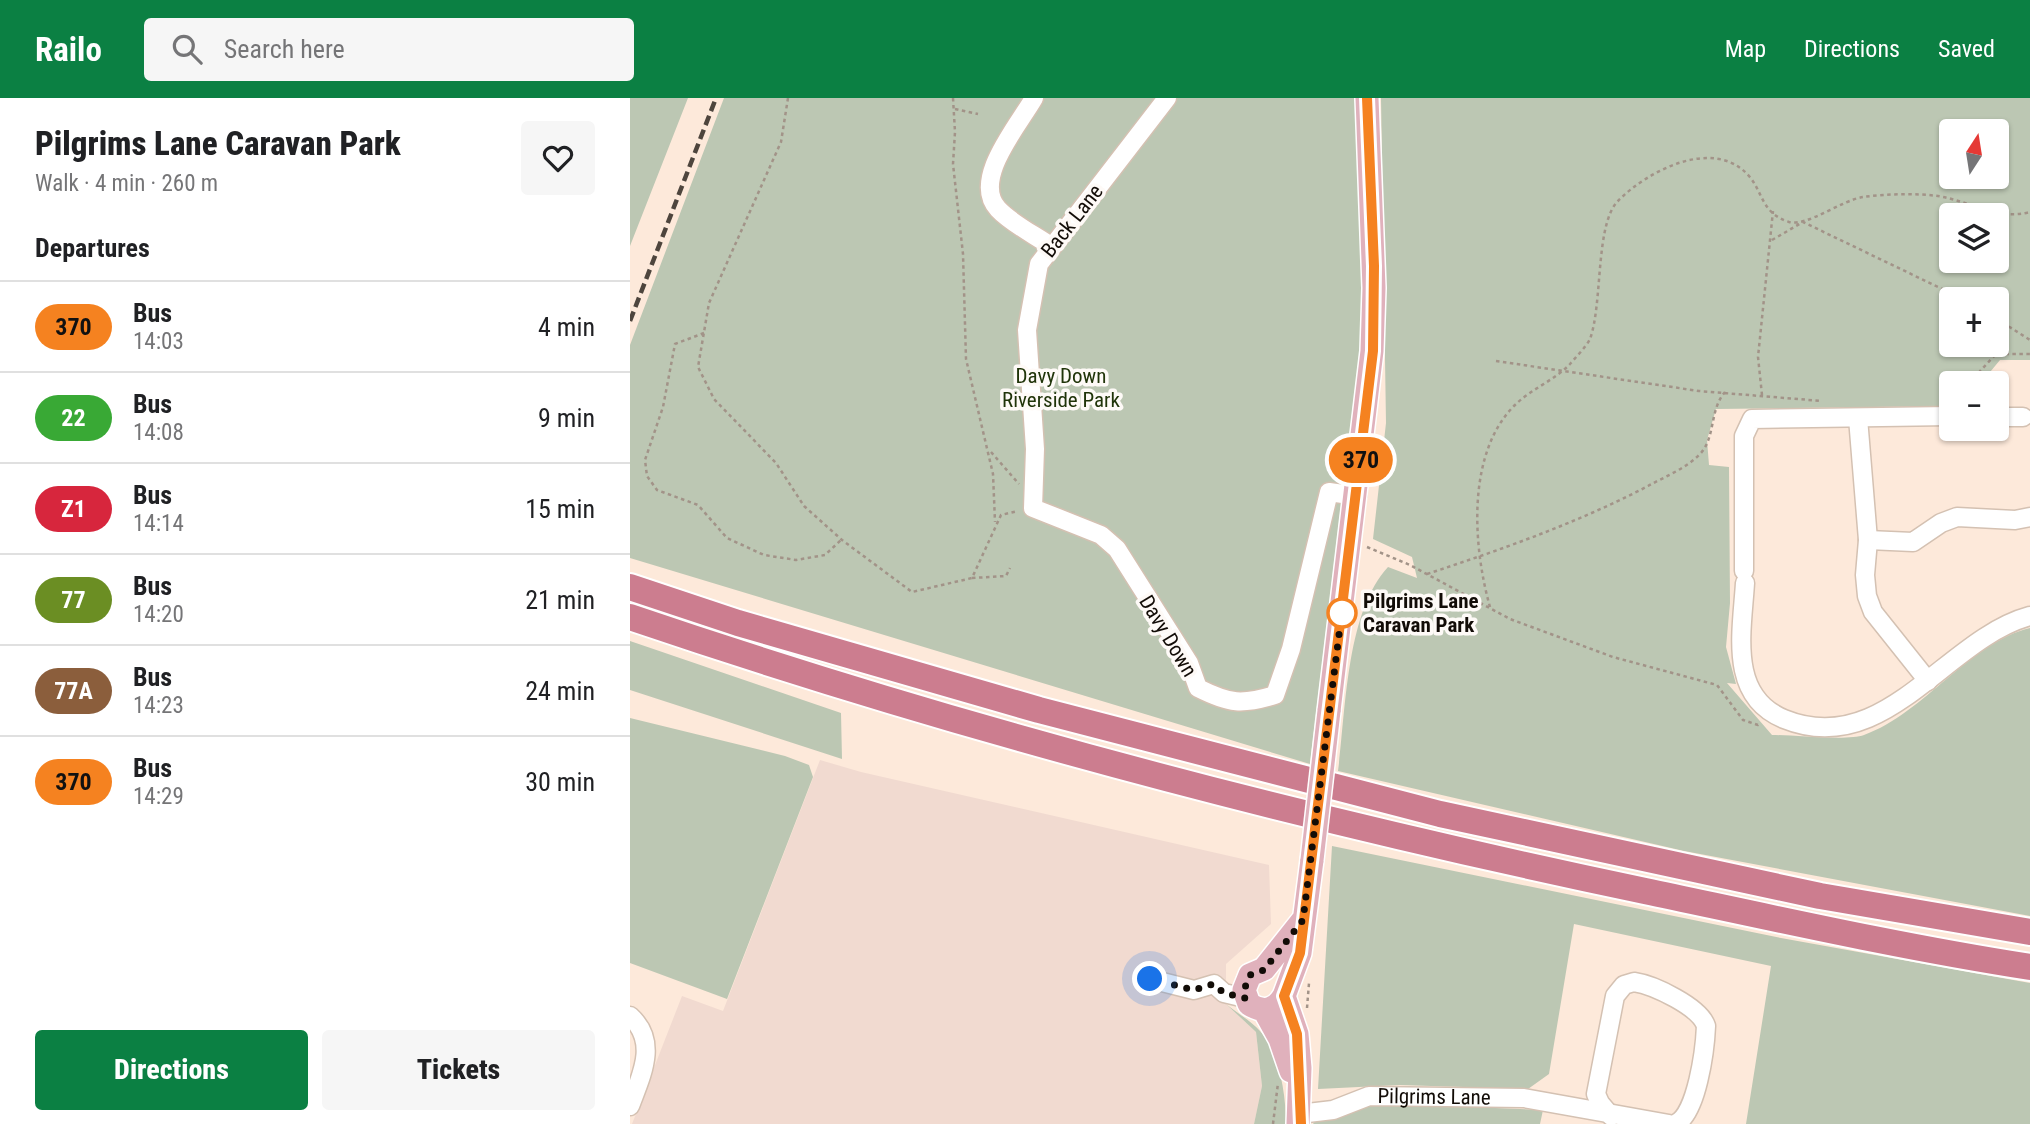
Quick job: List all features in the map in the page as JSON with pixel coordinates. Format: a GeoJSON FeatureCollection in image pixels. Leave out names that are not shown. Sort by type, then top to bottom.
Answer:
{"type":"FeatureCollection","features":[{"type":"Feature","properties":{"kind":"highway"},"geometry":{"type":"LineString","coordinates":[[630,587],[738,623],[1039,710],[1440,814],[1820,896],[2030,932]]}},
{"type":"Feature","properties":{"kind":"highway"},"geometry":{"type":"LineString","coordinates":[[630,617],[1004,735],[1440,848],[1816,927],[2030,967]]}},
{"type":"Feature","properties":{"kind":"main road"},"geometry":{"type":"LineString","coordinates":[[1255,1004],[1274,1008],[1284,993],[1300,953],[1357,496],[1374,319],[1367,98]]}},
{"type":"Feature","properties":{"kind":"main road"},"geometry":{"type":"LineString","coordinates":[[1299,1121],[1291,1069],[1280,1039],[1244,990],[1250,975],[1264,970],[1303,920]]}},
{"type":"Feature","properties":{"kind":"main road"},"geometry":{"type":"LineString","coordinates":[[1264,970],[1278,975],[1297,1034],[1299,1121]]}},
{"type":"Feature","properties":{"kind":"street"},"geometry":{"type":"LineString","coordinates":[[1034,98],[991,172],[988,188],[998,209],[1052,247]]}},
{"type":"Feature","properties":{"kind":"street","name":"Back Lane"},"geometry":{"type":"LineString","coordinates":[[1032,499],[1035,449],[1027,330],[1039,264],[1167,98]]}},
{"type":"Feature","properties":{"kind":"street"},"geometry":{"type":"LineString","coordinates":[[1939,416],[1752,419],[1744,436],[1741,673],[1757,700],[1771,714],[1815,727],[1844,725],[1872,717],[1899,703],[1997,628],[2030,615]]}},
{"type":"Feature","properties":{"kind":"street"},"geometry":{"type":"LineString","coordinates":[[2009,417],[2023,417]]}},
{"type":"Feature","properties":{"kind":"street"},"geometry":{"type":"LineString","coordinates":[[1858,418],[1868,540],[1865,575],[1873,612],[1928,681]]}},
{"type":"Feature","properties":{"kind":"street","name":"Davy Down"},"geometry":{"type":"LineString","coordinates":[[1032,499],[1101,535],[1117,549],[1189,663],[1198,688],[1218,698],[1244,704],[1275,695],[1291,649],[1329,492],[1357,496]]}},
{"type":"Feature","properties":{"kind":"street"},"geometry":{"type":"LineString","coordinates":[[1868,540],[1913,542],[1941,523],[1957,517],[2015,520],[2030,517]]}},
{"type":"Feature","properties":{"kind":"street"},"geometry":{"type":"LineString","coordinates":[[1150,979],[1194,990],[1213,984],[1224,993],[1255,1004]]}},
{"type":"Feature","properties":{"kind":"street"},"geometry":{"type":"LineString","coordinates":[[1611,1115],[1600,1104],[1596,1094],[1615,996],[1627,983],[1641,983],[1692,1008],[1702,1016],[1706,1026],[1693,1105],[1686,1117],[1675,1124]]}},
{"type":"Feature","properties":{"kind":"street"},"geometry":{"type":"LineString","coordinates":[[630,1016],[640,1029],[647,1047],[636,1070],[630,1106]]}},
{"type":"Feature","properties":{"kind":"street"},"geometry":{"type":"LineString","coordinates":[[1572,1108],[1596,1094]]}},
{"type":"Feature","properties":{"kind":"street","name":"Pilgrims Lane"},"geometry":{"type":"LineString","coordinates":[[1299,1121],[1369,1096],[1524,1098],[1669,1124]]}},
{"type":"Feature","properties":{"kind":"path"},"geometry":{"type":"LineString","coordinates":[[788,98],[781,142],[755,206],[723,267],[709,303],[698,367],[714,399],[776,463],[804,506],[842,540],[912,592],[972,578],[1006,576],[1010,568]]}},
{"type":"Feature","properties":{"kind":"path"},"geometry":{"type":"LineString","coordinates":[[953,98],[953,164],[963,254],[966,359],[989,450],[996,505],[995,525]]}},
{"type":"Feature","properties":{"kind":"path"},"geometry":{"type":"LineString","coordinates":[[955,109],[978,114]]}},
{"type":"Feature","properties":{"kind":"path"},"geometry":{"type":"LineString","coordinates":[[1490,608],[1478,557],[1476,515],[1482,472],[1497,431],[1513,407],[1536,387],[1568,366],[1589,341],[1601,281],[1604,226],[1616,202],[1647,178],[1689,157],[1730,162],[1749,176],[1763,204],[1789,222],[1803,222],[1939,287]]}},
{"type":"Feature","properties":{"kind":"path"},"geometry":{"type":"LineString","coordinates":[[1772,240],[1834,206],[1858,198],[1889,195],[1938,196],[2000,215],[2030,212]]}},
{"type":"Feature","properties":{"kind":"path"},"geometry":{"type":"LineString","coordinates":[[1762,396],[1758,357],[1773,211]]}},
{"type":"Feature","properties":{"kind":"path"},"geometry":{"type":"LineString","coordinates":[[2009,327],[2030,340]]}},
{"type":"Feature","properties":{"kind":"path"},"geometry":{"type":"LineString","coordinates":[[704,333],[676,344],[663,407],[645,460],[647,477],[657,490],[698,505],[727,538],[764,555],[796,560],[825,555],[842,540]]}},
{"type":"Feature","properties":{"kind":"path"},"geometry":{"type":"LineString","coordinates":[[1980,371],[1996,354],[2030,354]]}},
{"type":"Feature","properties":{"kind":"path"},"geometry":{"type":"LineString","coordinates":[[1496,361],[1725,392],[1829,402]]}},
{"type":"Feature","properties":{"kind":"path"},"geometry":{"type":"LineString","coordinates":[[1427,574],[1579,520],[1684,465],[1700,454],[1707,440],[1715,403],[1725,392]]}},
{"type":"Feature","properties":{"kind":"path"},"geometry":{"type":"LineString","coordinates":[[972,578],[1001,515],[1032,499],[989,450]]}},
{"type":"Feature","properties":{"kind":"path"},"geometry":{"type":"LineString","coordinates":[[1362,545],[1427,574],[1510,619],[1613,657],[1717,685],[1743,720],[1758,725],[1771,714]]}},
{"type":"Feature","properties":{"kind":"path"},"geometry":{"type":"LineString","coordinates":[[1307,1015],[1309,980]]}},
{"type":"Feature","properties":{"kind":"path"},"geometry":{"type":"LineString","coordinates":[[1273,1124],[1278,1080]]}},
{"type":"Feature","properties":{"kind":"shaded area"},"geometry":{"type":"Polygon","coordinates":[[[820,760],[861,772],[1269,865],[1271,924],[1226,964],[1226,1004],[1256,1032],[1262,1086],[1254,1124],[632,1124],[682,996],[723,1011],[820,760]]]}},
{"type":"Feature","properties":{"kind":"green space"},"geometry":{"type":"Polygon","coordinates":[[[630,98],[688,98],[630,246],[630,98]]]}},
{"type":"Feature","properties":{"kind":"green space","name":"Davy Down Riverside Park"},"geometry":{"type":"Polygon","coordinates":[[[724,98],[1377,98],[1360,347],[1310,764],[630,558],[630,345],[724,98]]]}},
{"type":"Feature","properties":{"kind":"green space"},"geometry":{"type":"Polygon","coordinates":[[[1381,98],[2030,98],[2030,360],[2000,360],[1991,371],[1939,371],[1939,406],[1716,409],[1707,440],[1709,465],[1729,467],[1730,603],[1726,647],[1736,684],[1727,683],[1772,735],[1833,738],[1864,735],[1907,711],[1986,648],[2030,628],[2030,916],[1684,851],[1338,771],[1350,663],[1364,609],[1374,586],[1388,567],[1417,578],[1412,557],[1373,539],[1386,423],[1381,98]]]}},
{"type":"Feature","properties":{"kind":"green space"},"geometry":{"type":"Polygon","coordinates":[[[630,641],[841,713],[842,759],[630,690],[630,641]]]}},
{"type":"Feature","properties":{"kind":"green space"},"geometry":{"type":"Polygon","coordinates":[[[630,718],[785,756],[809,765],[813,777],[727,999],[630,963],[630,718]]]}},
{"type":"Feature","properties":{"kind":"green space"},"geometry":{"type":"Polygon","coordinates":[[[1332,846],[1781,938],[2030,983],[2030,1124],[1746,1124],[1771,966],[1574,924],[1549,1074],[1528,1089],[1400,1085],[1318,1089],[1332,846]]]}},
{"type":"Feature","properties":{"kind":"green space"},"geometry":{"type":"Polygon","coordinates":[[[1226,1004],[1256,1027],[1267,1040],[1277,1063],[1283,1088],[1286,1124],[1254,1124],[1262,1086],[1256,1032],[1226,1004]]]}},
{"type":"Feature","properties":{"kind":"green space"},"geometry":{"type":"Polygon","coordinates":[[[1372,1103],[1543,1110],[1540,1124],[1313,1124],[1316,1120],[1372,1103]]]}},
{"type":"Feature","properties":{"kind":"railway"},"geometry":{"type":"LineString","coordinates":[[630,321],[716,98]]}},
{"type":"Feature","properties":{"kind":"bus line","name":"370"},"geometry":{"type":"LineString","coordinates":[[1301,1124],[1297,1034],[1284,996],[1300,953],[1373,351],[1374,266],[1367,98]]}},
{"type":"Feature","properties":{"kind":"place","name":"Pilgrims Lane Caravan Park"},"geometry":{"type":"Point","coordinates":[1342,613]}},
{"type":"Feature","properties":{"kind":"route"},"geometry":{"type":"LineString","coordinates":[[1150,979],[1194,990],[1213,984],[1228,995],[1245,998],[1245,982],[1250,975],[1264,970],[1303,920],[1343,603],[1342,613]]}}]}
